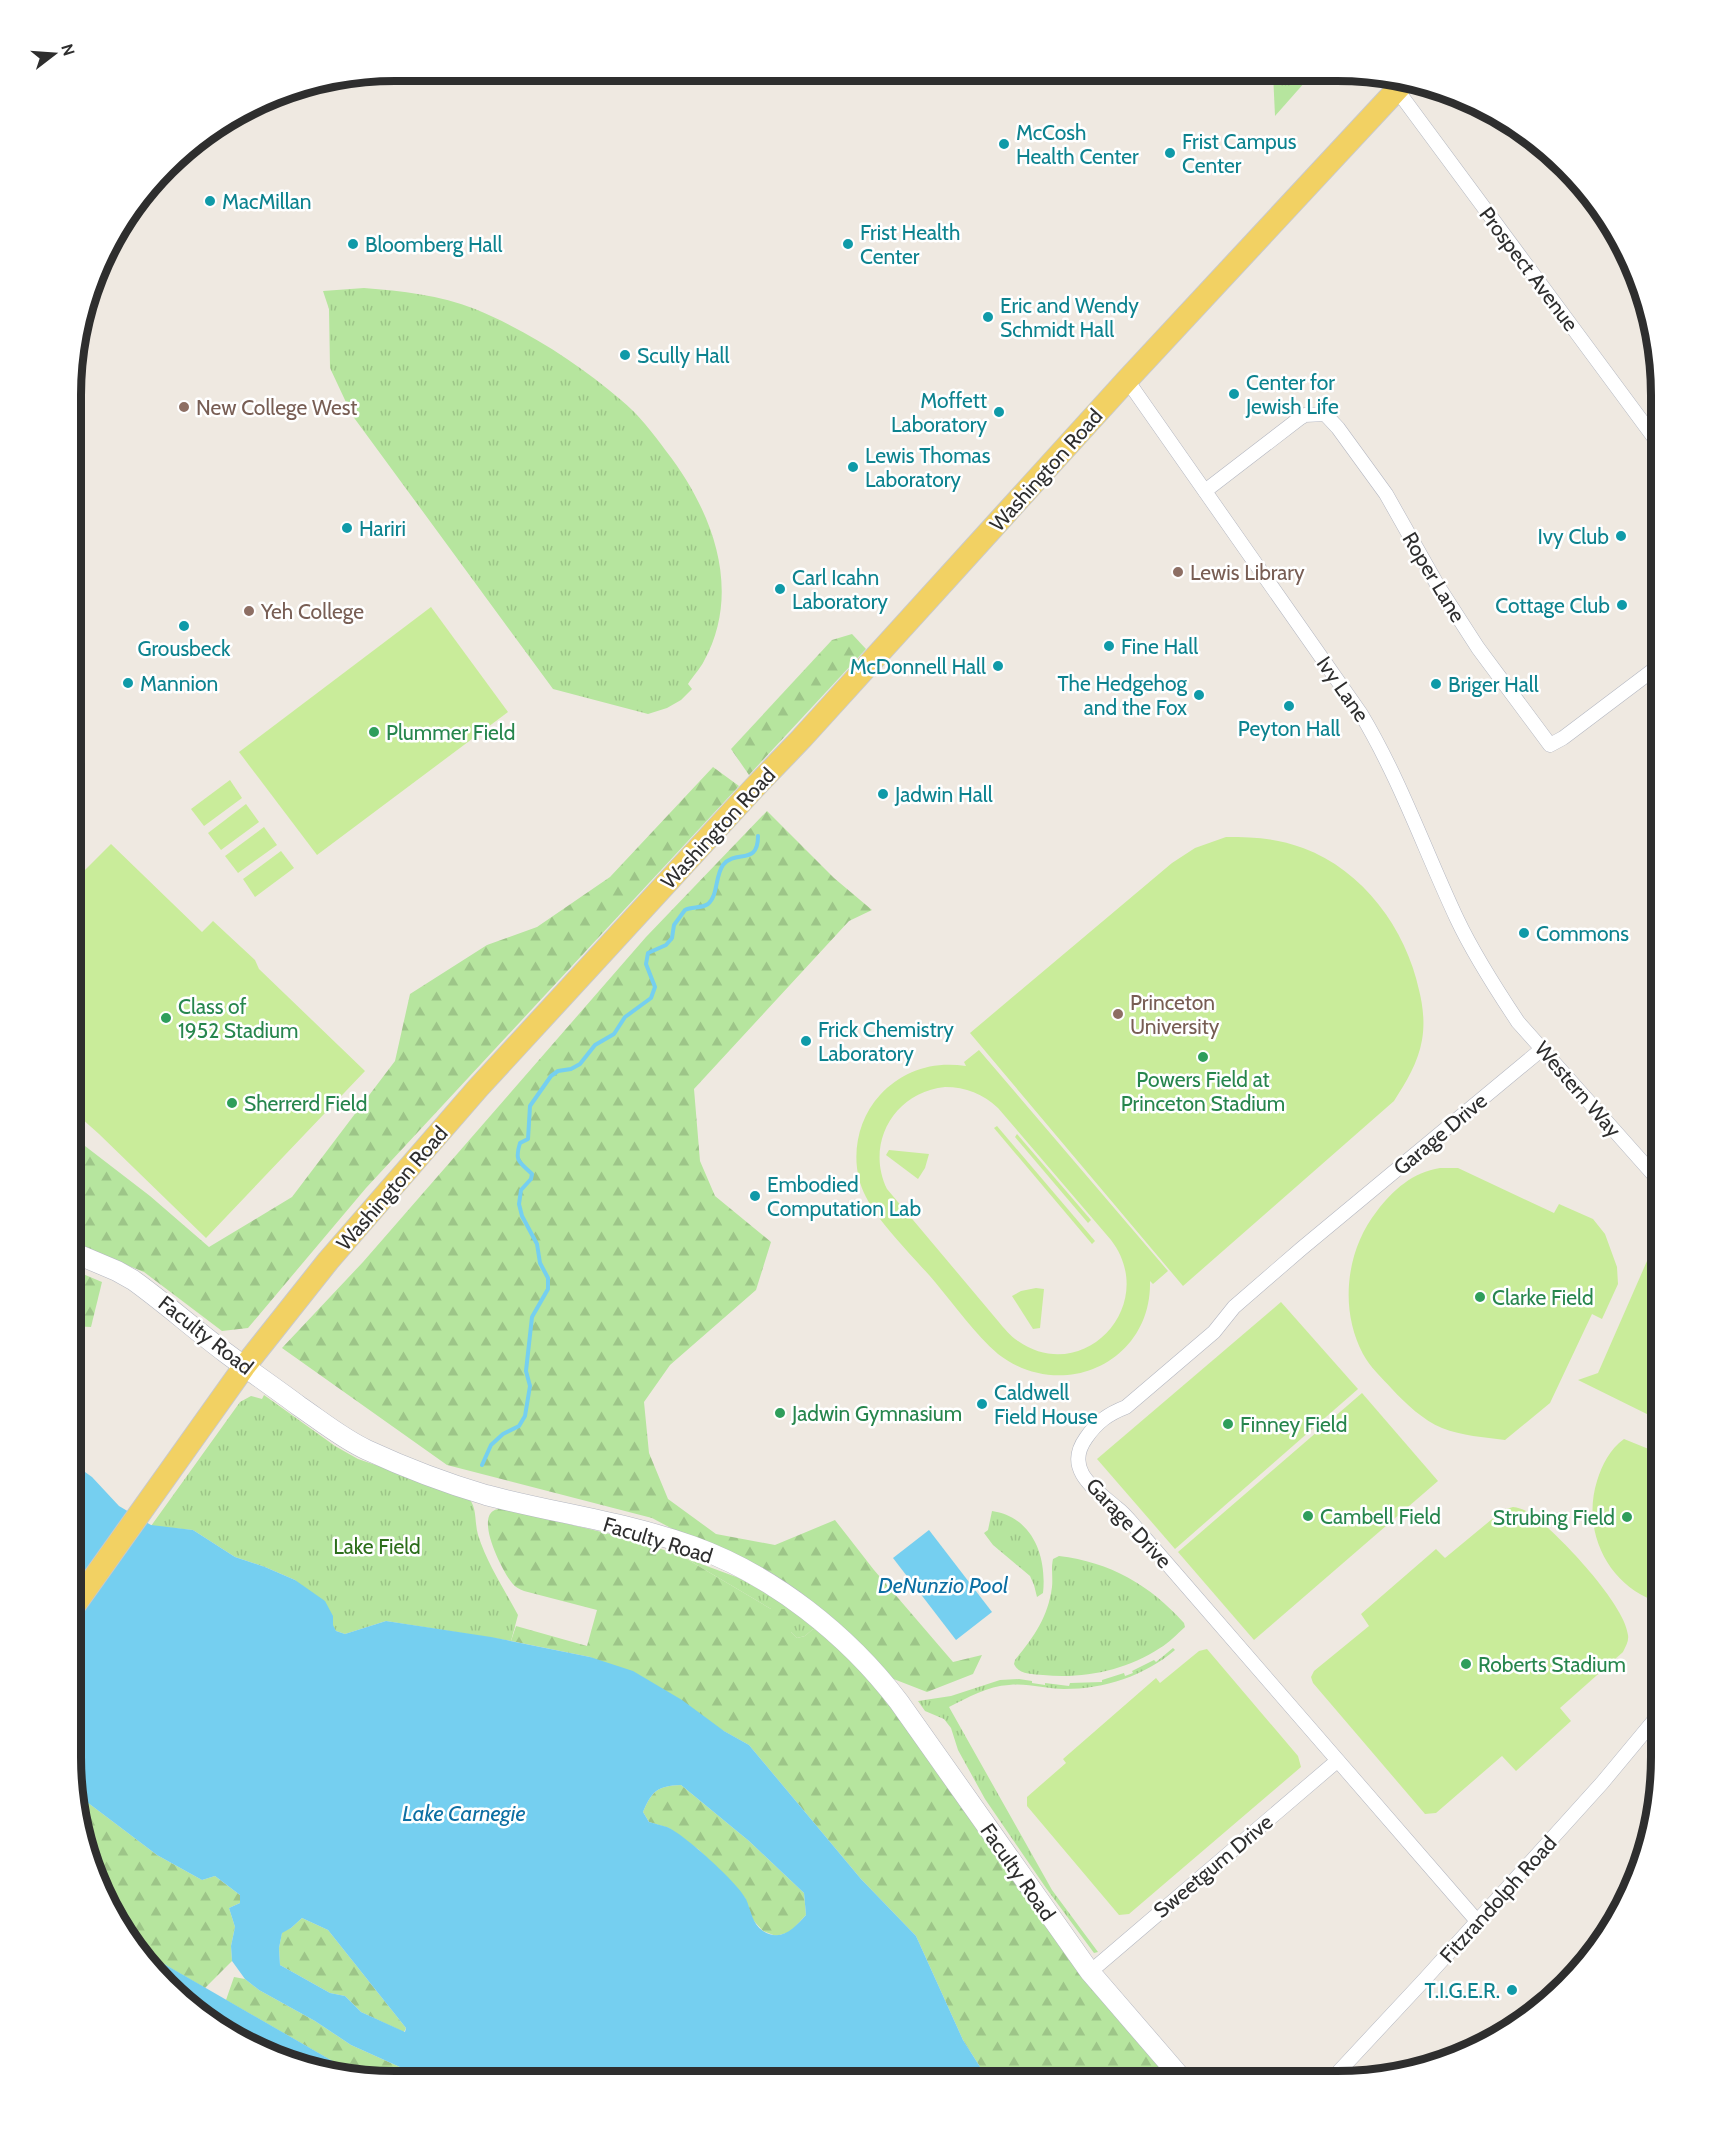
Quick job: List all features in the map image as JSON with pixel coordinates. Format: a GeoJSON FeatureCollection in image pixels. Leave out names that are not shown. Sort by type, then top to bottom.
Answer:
{"type":"FeatureCollection","features":[{"type":"Feature","properties":{"kind":"main road","name":"Washington Road"},"geometry":{"type":"LineString","coordinates":[[81,1596],[244,1366],[328,1261],[478,1088],[801,739],[1127,380],[1399,87]]}},
{"type":"Feature","properties":{"kind":"street","name":"Prospect Avenue"},"geometry":{"type":"LineString","coordinates":[[1403,88],[1651,433]]}},
{"type":"Feature","properties":{"kind":"street","name":"Ivy Lane"},"geometry":{"type":"LineString","coordinates":[[1127,380],[1376,738],[1457,920],[1475,955],[1518,1022]]}},
{"type":"Feature","properties":{"kind":"street","name":"Roper Lane"},"geometry":{"type":"LineString","coordinates":[[1205,491],[1300,418],[1305,415],[1325,414],[1338,428],[1386,494],[1449,604],[1478,648],[1550,745],[1563,738],[1651,672]]}},
{"type":"Feature","properties":{"kind":"street","name":"Western Way"},"geometry":{"type":"LineString","coordinates":[[1518,1022],[1651,1172]]}},
{"type":"Feature","properties":{"kind":"street","name":"Garage Drive"},"geometry":{"type":"LineString","coordinates":[[1476,1921],[1137,1529],[1118,1509],[1092,1488],[1078,1467],[1077,1458],[1080,1445],[1095,1425],[1135,1400],[1214,1332],[1234,1307],[1301,1249],[1542,1049]]}},
{"type":"Feature","properties":{"kind":"street","name":"Faculty Road"},"geometry":{"type":"LineString","coordinates":[[81,1256],[117,1270],[133,1280],[244,1366],[339,1434],[364,1449],[399,1464],[486,1494],[685,1544],[733,1564],[786,1596],[834,1633],[879,1676],[1089,1972],[1175,2071]]}},
{"type":"Feature","properties":{"kind":"street","name":"Fitzrandolph Road"},"geometry":{"type":"LineString","coordinates":[[1340,2071],[1385,2024],[1651,1724]]}},
{"type":"Feature","properties":{"kind":"street","name":"Sweetgum Drive"},"geometry":{"type":"LineString","coordinates":[[1089,1972],[1337,1761]]}},
{"type":"Feature","properties":{"kind":"green space"},"geometry":{"type":"Polygon","coordinates":[[[1273,81],[1306,81],[1275,116],[1273,81]]]}},
{"type":"Feature","properties":{"kind":"green space"},"geometry":{"type":"Polygon","coordinates":[[[364,288],[407,292],[448,300],[475,309],[514,327],[552,349],[605,386],[633,411],[656,437],[682,474],[709,525],[717,552],[721,579],[721,607],[715,634],[701,667],[688,684],[692,689],[681,700],[667,708],[648,714],[553,689],[352,415],[330,368],[329,309],[323,291],[364,288]]]}},
{"type":"Feature","properties":{"kind":"green space","name":"Plummer Field"},"geometry":{"type":"Polygon","coordinates":[[[431,607],[508,712],[317,855],[239,752],[431,607]]]}},
{"type":"Feature","properties":{"kind":"green space"},"geometry":{"type":"Polygon","coordinates":[[[852,634],[866,649],[749,775],[731,749],[832,640],[852,634]]]}},
{"type":"Feature","properties":{"kind":"green space"},"geometry":{"type":"Polygon","coordinates":[[[713,767],[739,786],[366,1188],[248,1328],[222,1331],[144,1272],[81,1247],[81,1143],[150,1196],[209,1247],[292,1197],[395,1061],[410,994],[487,945],[537,927],[610,877],[713,767]]]}},
{"type":"Feature","properties":{"kind":"green space"},"geometry":{"type":"Polygon","coordinates":[[[230,780],[242,798],[204,826],[191,809],[230,780]]]}},
{"type":"Feature","properties":{"kind":"green space"},"geometry":{"type":"Polygon","coordinates":[[[246,804],[259,822],[221,850],[208,833],[246,804]]]}},
{"type":"Feature","properties":{"kind":"green space"},"geometry":{"type":"Polygon","coordinates":[[[767,811],[834,878],[872,910],[849,921],[694,1089],[700,1161],[715,1196],[771,1242],[756,1290],[670,1365],[644,1402],[649,1453],[668,1499],[716,1534],[775,1545],[835,1520],[874,1570],[953,1662],[982,1655],[973,1674],[927,1692],[891,1678],[746,1568],[652,1518],[447,1465],[282,1348],[363,1262],[646,937],[767,811]]]}},
{"type":"Feature","properties":{"kind":"green space"},"geometry":{"type":"Polygon","coordinates":[[[264,827],[277,845],[238,873],[225,856],[264,827]]]}},
{"type":"Feature","properties":{"kind":"green space","name":"Powers Field at Princeton Stadium"},"geometry":{"type":"Polygon","coordinates":[[[1226,837],[1265,839],[1303,848],[1345,871],[1363,887],[1379,904],[1392,924],[1413,967],[1423,1015],[1423,1034],[1415,1064],[1394,1101],[1183,1286],[970,1033],[1172,863],[1195,848],[1226,837]]]}},
{"type":"Feature","properties":{"kind":"green space"},"geometry":{"type":"Polygon","coordinates":[[[111,844],[202,932],[213,921],[255,960],[259,969],[365,1071],[206,1238],[81,1118],[81,874],[111,844]]]}},
{"type":"Feature","properties":{"kind":"green space"},"geometry":{"type":"Polygon","coordinates":[[[281,851],[294,868],[255,897],[243,879],[281,851]]]}},
{"type":"Feature","properties":{"kind":"green space"},"geometry":{"type":"Polygon","coordinates":[[[979,1050],[1168,1271],[1153,1284],[1150,1281],[1147,1310],[1136,1334],[1119,1353],[1098,1367],[1074,1374],[1049,1375],[1023,1368],[998,1354],[973,1329],[889,1230],[866,1197],[861,1185],[856,1158],[860,1131],[872,1106],[880,1095],[898,1079],[930,1066],[966,1066],[964,1062],[979,1050]],[[945,1087],[927,1091],[911,1099],[898,1110],[889,1123],[882,1138],[880,1155],[881,1172],[887,1189],[1015,1339],[1043,1352],[1067,1354],[1089,1346],[1108,1332],[1121,1312],[1126,1289],[1124,1265],[1111,1240],[998,1108],[974,1092],[945,1087]]]}},
{"type":"Feature","properties":{"kind":"green space"},"geometry":{"type":"Polygon","coordinates":[[[997,1126],[1095,1241],[1092,1244],[994,1128],[997,1126]]]}},
{"type":"Feature","properties":{"kind":"green space"},"geometry":{"type":"Polygon","coordinates":[[[1017,1134],[1091,1220],[1088,1223],[1015,1137],[1017,1134]]]}},
{"type":"Feature","properties":{"kind":"green space"},"geometry":{"type":"Polygon","coordinates":[[[889,1150],[929,1154],[925,1168],[918,1179],[886,1155],[889,1150]]]}},
{"type":"Feature","properties":{"kind":"green space","name":"Clarke Field"},"geometry":{"type":"Polygon","coordinates":[[[1440,1168],[1458,1168],[1554,1213],[1559,1204],[1593,1219],[1605,1234],[1617,1267],[1618,1284],[1602,1319],[1592,1314],[1550,1403],[1505,1440],[1450,1431],[1428,1421],[1403,1400],[1376,1372],[1363,1354],[1355,1337],[1349,1299],[1349,1280],[1358,1243],[1377,1211],[1397,1189],[1421,1173],[1440,1168]]]}},
{"type":"Feature","properties":{"kind":"green space"},"geometry":{"type":"Polygon","coordinates":[[[1651,1252],[1651,1416],[1578,1380],[1598,1373],[1651,1252]]]}},
{"type":"Feature","properties":{"kind":"green space"},"geometry":{"type":"Polygon","coordinates":[[[81,1273],[102,1282],[91,1327],[81,1326],[81,1273]]]}},
{"type":"Feature","properties":{"kind":"green space"},"geometry":{"type":"Polygon","coordinates":[[[1044,1289],[1040,1328],[1033,1329],[1012,1296],[1021,1291],[1044,1289]]]}},
{"type":"Feature","properties":{"kind":"green space","name":"Finney Field"},"geometry":{"type":"Polygon","coordinates":[[[1281,1302],[1358,1389],[1175,1549],[1097,1459],[1281,1302]]]}},
{"type":"Feature","properties":{"kind":"green space","name":"Cambell Field"},"geometry":{"type":"Polygon","coordinates":[[[1362,1393],[1438,1481],[1254,1640],[1178,1552],[1362,1393]]]}},
{"type":"Feature","properties":{"kind":"green space","name":"Lake Field"},"geometry":{"type":"Polygon","coordinates":[[[264,1395],[335,1446],[358,1459],[466,1496],[474,1509],[478,1535],[486,1556],[518,1615],[511,1641],[386,1621],[345,1634],[336,1631],[295,1580],[235,1557],[193,1530],[151,1526],[240,1402],[251,1396],[262,1399],[264,1395]]]}},
{"type":"Feature","properties":{"kind":"green space","name":"Strubing Field"},"geometry":{"type":"Polygon","coordinates":[[[1624,1439],[1651,1450],[1651,1599],[1627,1585],[1614,1571],[1604,1556],[1597,1538],[1593,1519],[1593,1500],[1601,1469],[1624,1439]]]}},
{"type":"Feature","properties":{"kind":"green space","name":"Roberts Stadium"},"geometry":{"type":"Polygon","coordinates":[[[1513,1507],[1529,1513],[1545,1525],[1589,1571],[1616,1606],[1624,1622],[1628,1641],[1623,1652],[1560,1708],[1571,1721],[1516,1771],[1502,1756],[1436,1813],[1425,1814],[1313,1683],[1311,1677],[1314,1671],[1369,1626],[1361,1614],[1436,1549],[1445,1558],[1503,1510],[1513,1507]]]}},
{"type":"Feature","properties":{"kind":"green space"},"geometry":{"type":"Polygon","coordinates":[[[502,1508],[643,1542],[685,1558],[771,1609],[788,1609],[795,1618],[791,1632],[797,1638],[805,1636],[813,1629],[822,1631],[845,1649],[913,1735],[1043,1923],[1124,2025],[1164,2071],[983,2071],[963,2040],[916,1936],[861,1879],[749,1745],[590,1657],[511,1641],[516,1626],[587,1646],[597,1610],[517,1588],[508,1577],[493,1547],[488,1525],[493,1511],[502,1508]]]}},
{"type":"Feature","properties":{"kind":"green space"},"geometry":{"type":"Polygon","coordinates":[[[992,1511],[1018,1521],[1034,1541],[1044,1579],[1043,1593],[1037,1597],[1030,1576],[993,1545],[984,1533],[988,1530],[992,1511]]]}},
{"type":"Feature","properties":{"kind":"green space"},"geometry":{"type":"Polygon","coordinates":[[[1059,1556],[1095,1564],[1128,1577],[1171,1609],[1185,1627],[1167,1644],[1147,1656],[1118,1668],[1073,1676],[1022,1672],[1016,1668],[1015,1660],[1044,1617],[1052,1587],[1053,1559],[1059,1556]]]}},
{"type":"Feature","properties":{"kind":"green space"},"geometry":{"type":"Polygon","coordinates":[[[685,1558],[739,1578],[776,1599],[822,1631],[813,1629],[805,1636],[797,1638],[791,1632],[788,1609],[771,1609],[685,1558]]]}},
{"type":"Feature","properties":{"kind":"green space"},"geometry":{"type":"Polygon","coordinates":[[[1173,1648],[1175,1650],[1150,1667],[1109,1684],[1064,1689],[1023,1685],[1001,1686],[978,1693],[949,1707],[1052,1890],[1098,1952],[1094,1953],[985,1799],[958,1750],[951,1728],[944,1719],[925,1711],[918,1701],[951,1696],[1000,1680],[1019,1679],[1045,1685],[1045,1683],[1069,1686],[1070,1683],[1102,1682],[1102,1680],[1124,1673],[1125,1676],[1133,1673],[1132,1671],[1154,1660],[1156,1662],[1173,1648]]]}},
{"type":"Feature","properties":{"kind":"green space"},"geometry":{"type":"Polygon","coordinates":[[[1207,1649],[1298,1756],[1301,1767],[1129,1914],[1119,1915],[1027,1806],[1027,1797],[1066,1763],[1063,1759],[1156,1678],[1160,1683],[1199,1651],[1207,1649]]]}},
{"type":"Feature","properties":{"kind":"green space"},"geometry":{"type":"Polygon","coordinates":[[[681,1785],[749,1841],[804,1893],[806,1915],[790,1932],[776,1936],[763,1931],[753,1920],[745,1898],[699,1850],[669,1828],[649,1822],[643,1812],[653,1794],[661,1788],[681,1785]]]}},
{"type":"Feature","properties":{"kind":"green space"},"geometry":{"type":"Polygon","coordinates":[[[84,1800],[157,1855],[202,1880],[215,1876],[240,1895],[240,1903],[229,1908],[235,1927],[231,1946],[232,1961],[205,1988],[155,1959],[123,1914],[98,1858],[84,1800]]]}},
{"type":"Feature","properties":{"kind":"green space"},"geometry":{"type":"Polygon","coordinates":[[[302,1918],[328,1930],[406,2028],[404,2032],[361,2012],[345,1996],[330,1993],[280,1965],[279,1948],[282,1932],[291,1928],[302,1918]]]}},
{"type":"Feature","properties":{"kind":"green space"},"geometry":{"type":"Polygon","coordinates":[[[234,1977],[245,1979],[259,1990],[315,2021],[351,2045],[409,2071],[341,2066],[226,2000],[234,1977]]]}},
{"type":"Feature","properties":{"kind":"water","name":"Lake Carnegie"},"geometry":{"type":"Polygon","coordinates":[[[81,1469],[92,1477],[119,1506],[151,1525],[193,1530],[235,1557],[295,1580],[325,1601],[333,1616],[336,1631],[345,1634],[386,1621],[491,1637],[590,1657],[633,1671],[682,1700],[724,1731],[749,1745],[861,1879],[916,1936],[963,2040],[983,2071],[409,2071],[351,2045],[315,2021],[259,1990],[245,1979],[232,1961],[231,1946],[235,1927],[229,1908],[240,1903],[240,1895],[215,1876],[202,1880],[157,1855],[84,1800],[81,1757],[81,1469]],[[681,1785],[656,1791],[643,1812],[649,1822],[675,1831],[722,1871],[746,1899],[759,1928],[776,1935],[788,1932],[806,1915],[804,1893],[749,1841],[681,1785]],[[302,1918],[282,1933],[279,1948],[280,1965],[330,1993],[345,1996],[361,2012],[405,2032],[406,2028],[328,1930],[302,1918]]]}},
{"type":"Feature","properties":{"kind":"water","name":"DeNunzio Pool"},"geometry":{"type":"Polygon","coordinates":[[[929,1530],[992,1612],[956,1640],[893,1558],[929,1530]]]}},
{"type":"Feature","properties":{"kind":"water"},"geometry":{"type":"Polygon","coordinates":[[[154,1958],[341,2066],[294,2054],[238,2029],[188,1993],[154,1958]]]}},
{"type":"Feature","properties":{"kind":"waterway"},"geometry":{"type":"LineString","coordinates":[[482,1465],[491,1445],[503,1434],[519,1426],[525,1416],[530,1386],[526,1371],[532,1317],[548,1289],[548,1278],[540,1263],[537,1244],[522,1216],[519,1204],[521,1190],[531,1179],[532,1174],[518,1158],[520,1143],[528,1139],[530,1106],[551,1076],[558,1071],[571,1069],[580,1064],[595,1045],[614,1034],[625,1017],[651,998],[655,987],[646,964],[648,953],[666,945],[672,938],[674,925],[685,910],[708,904],[723,865],[728,860],[754,851],[758,836]]}},
{"type":"Feature","properties":{"kind":"place","name":"McCosh Health Center"},"geometry":{"type":"Point","coordinates":[1004,144]}},
{"type":"Feature","properties":{"kind":"place","name":"Frist Campus Center"},"geometry":{"type":"Point","coordinates":[1170,153]}},
{"type":"Feature","properties":{"kind":"place","name":"MacMillan"},"geometry":{"type":"Point","coordinates":[210,201]}},
{"type":"Feature","properties":{"kind":"place","name":"Bloomberg Hall"},"geometry":{"type":"Point","coordinates":[353,244]}},
{"type":"Feature","properties":{"kind":"place","name":"Frist Health Center"},"geometry":{"type":"Point","coordinates":[848,244]}},
{"type":"Feature","properties":{"kind":"place","name":"Eric and Wendy Schmidt Hall"},"geometry":{"type":"Point","coordinates":[988,317]}},
{"type":"Feature","properties":{"kind":"place","name":"Scully Hall"},"geometry":{"type":"Point","coordinates":[625,355]}},
{"type":"Feature","properties":{"kind":"place","name":"Center for Jewish Life"},"geometry":{"type":"Point","coordinates":[1234,394]}},
{"type":"Feature","properties":{"kind":"place","name":"New College West"},"geometry":{"type":"Point","coordinates":[184,407]}},
{"type":"Feature","properties":{"kind":"place","name":"Moffett Laboratory"},"geometry":{"type":"Point","coordinates":[999,412]}},
{"type":"Feature","properties":{"kind":"place","name":"Lewis Thomas Laboratory"},"geometry":{"type":"Point","coordinates":[853,467]}},
{"type":"Feature","properties":{"kind":"place","name":"Hariri"},"geometry":{"type":"Point","coordinates":[347,528]}},
{"type":"Feature","properties":{"kind":"place","name":"Ivy Club"},"geometry":{"type":"Point","coordinates":[1621,536]}},
{"type":"Feature","properties":{"kind":"place","name":"Lewis Library"},"geometry":{"type":"Point","coordinates":[1178,572]}},
{"type":"Feature","properties":{"kind":"place","name":"Carl Icahn Laboratory"},"geometry":{"type":"Point","coordinates":[780,589]}},
{"type":"Feature","properties":{"kind":"place","name":"Cottage Club"},"geometry":{"type":"Point","coordinates":[1622,605]}},
{"type":"Feature","properties":{"kind":"place","name":"Yeh College"},"geometry":{"type":"Point","coordinates":[249,611]}},
{"type":"Feature","properties":{"kind":"place","name":"Grousbeck"},"geometry":{"type":"Point","coordinates":[184,626]}},
{"type":"Feature","properties":{"kind":"place","name":"Fine Hall"},"geometry":{"type":"Point","coordinates":[1109,646]}},
{"type":"Feature","properties":{"kind":"place","name":"McDonnell Hall"},"geometry":{"type":"Point","coordinates":[998,666]}},
{"type":"Feature","properties":{"kind":"place","name":"Mannion"},"geometry":{"type":"Point","coordinates":[128,683]}},
{"type":"Feature","properties":{"kind":"place","name":"Briger Hall"},"geometry":{"type":"Point","coordinates":[1436,684]}},
{"type":"Feature","properties":{"kind":"place","name":"The Hedgehog and the Fox"},"geometry":{"type":"Point","coordinates":[1199,695]}},
{"type":"Feature","properties":{"kind":"place","name":"Peyton Hall"},"geometry":{"type":"Point","coordinates":[1289,706]}},
{"type":"Feature","properties":{"kind":"place","name":"Plummer Field"},"geometry":{"type":"Point","coordinates":[374,732]}},
{"type":"Feature","properties":{"kind":"place","name":"Jadwin Hall"},"geometry":{"type":"Point","coordinates":[883,794]}},
{"type":"Feature","properties":{"kind":"place","name":"Commons"},"geometry":{"type":"Point","coordinates":[1524,933]}},
{"type":"Feature","properties":{"kind":"place","name":"Princeton University"},"geometry":{"type":"Point","coordinates":[1118,1014]}},
{"type":"Feature","properties":{"kind":"place","name":"Class of 1952 Stadium"},"geometry":{"type":"Point","coordinates":[166,1018]}},
{"type":"Feature","properties":{"kind":"place","name":"Frick Chemistry Laboratory"},"geometry":{"type":"Point","coordinates":[806,1041]}},
{"type":"Feature","properties":{"kind":"place","name":"Powers Field at Princeton Stadium"},"geometry":{"type":"Point","coordinates":[1203,1057]}},
{"type":"Feature","properties":{"kind":"place","name":"Sherrerd Field"},"geometry":{"type":"Point","coordinates":[232,1103]}},
{"type":"Feature","properties":{"kind":"place","name":"Embodied Computation Lab"},"geometry":{"type":"Point","coordinates":[755,1196]}},
{"type":"Feature","properties":{"kind":"place","name":"Clarke Field"},"geometry":{"type":"Point","coordinates":[1480,1297]}},
{"type":"Feature","properties":{"kind":"place","name":"Caldwell Field House"},"geometry":{"type":"Point","coordinates":[982,1404]}},
{"type":"Feature","properties":{"kind":"place","name":"Jadwin Gymnasium"},"geometry":{"type":"Point","coordinates":[780,1413]}},
{"type":"Feature","properties":{"kind":"place","name":"Finney Field"},"geometry":{"type":"Point","coordinates":[1228,1424]}},
{"type":"Feature","properties":{"kind":"place","name":"Cambell Field"},"geometry":{"type":"Point","coordinates":[1308,1516]}},
{"type":"Feature","properties":{"kind":"place","name":"Strubing Field"},"geometry":{"type":"Point","coordinates":[1627,1517]}},
{"type":"Feature","properties":{"kind":"place","name":"Roberts Stadium"},"geometry":{"type":"Point","coordinates":[1466,1664]}},
{"type":"Feature","properties":{"kind":"place","name":"T.I.G.E.R."},"geometry":{"type":"Point","coordinates":[1512,1990]}}]}
